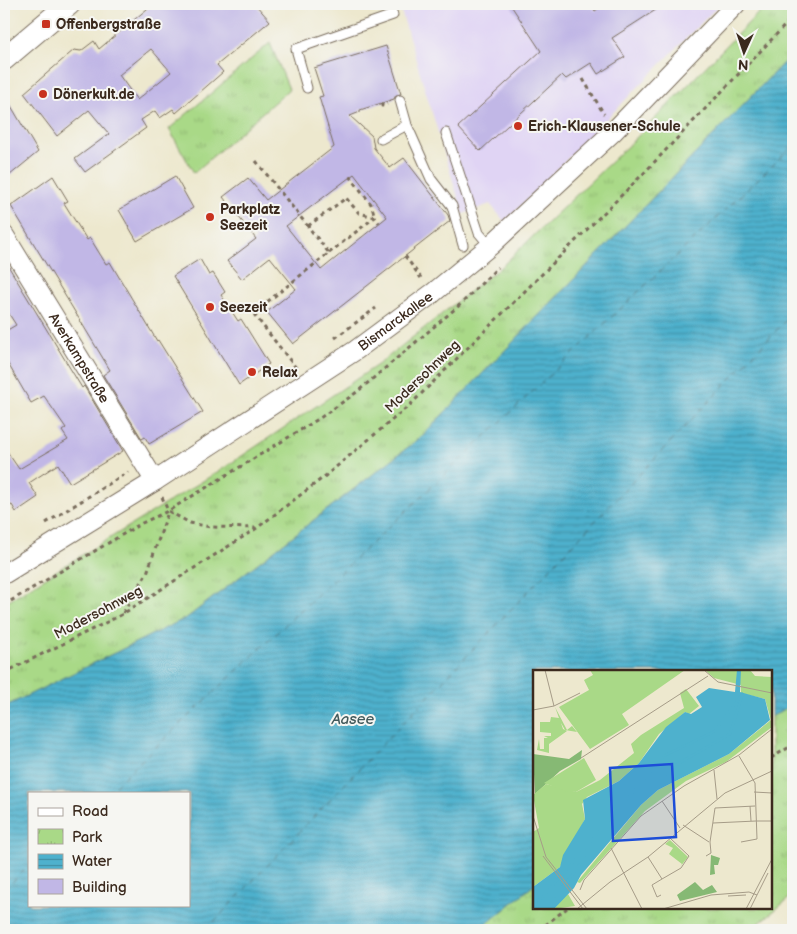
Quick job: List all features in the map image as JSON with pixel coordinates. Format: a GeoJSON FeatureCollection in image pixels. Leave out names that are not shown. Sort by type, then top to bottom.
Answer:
{"type":"FeatureCollection","features":[{"type":"Feature","properties":{"kind":"street"},"geometry":{"type":"LineString","coordinates":[[4,59],[69,4]]}},
{"type":"Feature","properties":{"kind":"street","name":"Bismarckallee"},"geometry":{"type":"LineString","coordinates":[[4,574],[307,382],[356,350],[433,294],[490,246],[614,131],[736,4]]}},
{"type":"Feature","properties":{"kind":"street","name":"Averkampstraße"},"geometry":{"type":"LineString","coordinates":[[4,235],[155,480]]}},
{"type":"Feature","properties":{"kind":"lane"},"geometry":{"type":"LineString","coordinates":[[307,88],[296,49],[393,15],[389,4]]}},
{"type":"Feature","properties":{"kind":"lane"},"geometry":{"type":"LineString","coordinates":[[400,100],[407,125],[431,179],[452,206],[463,245]]}},
{"type":"Feature","properties":{"kind":"lane"},"geometry":{"type":"LineString","coordinates":[[381,139],[407,125]]}},
{"type":"Feature","properties":{"kind":"lane"},"geometry":{"type":"LineString","coordinates":[[446,134],[479,233],[490,246]]}},
{"type":"Feature","properties":{"kind":"path","name":"Modersohnweg"},"geometry":{"type":"LineString","coordinates":[[4,673],[121,615],[257,528],[324,477],[411,404],[643,174],[793,17]]}},
{"type":"Feature","properties":{"kind":"path"},"geometry":{"type":"LineString","coordinates":[[583,79],[614,131]]}},
{"type":"Feature","properties":{"kind":"path"},"geometry":{"type":"LineString","coordinates":[[256,161],[329,253]]}},
{"type":"Feature","properties":{"kind":"path"},"geometry":{"type":"LineString","coordinates":[[350,176],[371,204],[375,217],[380,223]]}},
{"type":"Feature","properties":{"kind":"path"},"geometry":{"type":"LineString","coordinates":[[308,226],[346,198],[359,213],[375,217]]}},
{"type":"Feature","properties":{"kind":"path"},"geometry":{"type":"LineString","coordinates":[[307,382],[253,313],[375,217]]}},
{"type":"Feature","properties":{"kind":"path"},"geometry":{"type":"LineString","coordinates":[[405,256],[433,294]]}},
{"type":"Feature","properties":{"kind":"path"},"geometry":{"type":"LineString","coordinates":[[412,282],[427,271]]}},
{"type":"Feature","properties":{"kind":"path"},"geometry":{"type":"LineString","coordinates":[[334,338],[381,305]]}},
{"type":"Feature","properties":{"kind":"path"},"geometry":{"type":"LineString","coordinates":[[287,372],[296,367]]}},
{"type":"Feature","properties":{"kind":"path"},"geometry":{"type":"LineString","coordinates":[[45,523],[145,462]]}},
{"type":"Feature","properties":{"kind":"path"},"geometry":{"type":"LineString","coordinates":[[155,480],[168,511],[190,523],[210,527],[257,528]]}},
{"type":"Feature","properties":{"kind":"path"},"geometry":{"type":"LineString","coordinates":[[121,615],[147,573],[168,511]]}},
{"type":"Feature","properties":{"kind":"path"},"geometry":{"type":"LineString","coordinates":[[772,757],[793,745]]}},
{"type":"Feature","properties":{"kind":"path"},"geometry":{"type":"LineString","coordinates":[[539,930],[565,909]]}},
{"type":"Feature","properties":{"kind":"shaded area","name":"Erich-Klausener-Schule"},"geometry":{"type":"Polygon","coordinates":[[[399,4],[720,4],[505,222],[490,204],[463,214],[399,4]]]}},
{"type":"Feature","properties":{"kind":"green space"},"geometry":{"type":"Polygon","coordinates":[[[767,4],[793,4],[793,53],[420,438],[188,617],[4,707],[4,603],[224,468],[379,364],[502,266],[637,137],[767,4]]]}},
{"type":"Feature","properties":{"kind":"green space"},"geometry":{"type":"Polygon","coordinates":[[[270,43],[289,89],[194,173],[169,129],[270,43]]]}},
{"type":"Feature","properties":{"kind":"green space"},"geometry":{"type":"Polygon","coordinates":[[[793,704],[793,895],[751,930],[479,930],[533,886],[533,909],[772,909],[772,716],[793,704]]]}},
{"type":"Feature","properties":{"kind":"water","name":"Aasee"},"geometry":{"type":"Polygon","coordinates":[[[793,53],[793,704],[772,716],[772,670],[533,670],[533,886],[479,930],[4,930],[4,707],[188,617],[420,438],[793,53]]]}},
{"type":"Feature","properties":{"kind":"building"},"geometry":{"type":"Polygon","coordinates":[[[153,4],[255,4],[270,21],[217,65],[223,72],[176,113],[173,109],[160,118],[155,111],[141,120],[146,128],[85,172],[75,159],[109,134],[89,110],[57,136],[24,93],[74,50],[81,51],[94,41],[99,49],[153,4]],[[151,49],[119,75],[137,100],[171,72],[151,49]]]}},
{"type":"Feature","properties":{"kind":"building"},"geometry":{"type":"Polygon","coordinates":[[[510,4],[590,4],[595,11],[605,4],[665,4],[612,38],[625,57],[598,74],[591,63],[566,79],[562,75],[480,151],[458,127],[541,51],[510,4]]]}},
{"type":"Feature","properties":{"kind":"building"},"geometry":{"type":"Polygon","coordinates":[[[386,46],[401,94],[396,95],[394,99],[360,110],[360,112],[350,116],[372,136],[374,148],[390,168],[404,158],[448,215],[450,221],[293,344],[267,312],[296,289],[270,257],[242,279],[227,261],[256,239],[223,197],[248,178],[266,200],[334,147],[319,97],[323,96],[314,68],[386,46]],[[354,174],[286,226],[321,270],[387,217],[354,174]]]}},
{"type":"Feature","properties":{"kind":"building"},"geometry":{"type":"Polygon","coordinates":[[[4,94],[38,152],[4,180],[4,94]]]}},
{"type":"Feature","properties":{"kind":"building"},"geometry":{"type":"Polygon","coordinates":[[[53,176],[68,201],[64,203],[87,240],[90,238],[106,264],[110,262],[157,341],[203,412],[149,444],[145,437],[142,439],[103,375],[110,370],[11,206],[53,176]]]}},
{"type":"Feature","properties":{"kind":"building"},"geometry":{"type":"Polygon","coordinates":[[[175,176],[193,208],[137,241],[119,210],[175,176]]]}},
{"type":"Feature","properties":{"kind":"building"},"geometry":{"type":"Polygon","coordinates":[[[4,259],[82,388],[84,386],[123,451],[70,483],[58,464],[29,483],[38,497],[16,512],[12,505],[4,508],[4,447],[19,469],[68,440],[62,431],[66,428],[44,396],[31,403],[4,357],[4,332],[16,325],[4,306],[4,259]]]}},
{"type":"Feature","properties":{"kind":"building","name":"Seezeit"},"geometry":{"type":"Polygon","coordinates":[[[200,259],[209,275],[213,273],[225,292],[221,295],[238,321],[241,319],[269,364],[239,385],[173,276],[200,259]]]}},
{"type":"Feature","properties":{"kind":"ferry route"},"geometry":{"type":"LineString","coordinates":[[108,792],[793,146]]}},
{"type":"Feature","properties":{"kind":"ferry route"},"geometry":{"type":"LineString","coordinates":[[206,930],[793,313]]}},
{"type":"Feature","properties":{"kind":"ferry route"},"geometry":{"type":"LineString","coordinates":[[4,890],[28,867]]}},
{"type":"Feature","properties":{"kind":"place","name":"Offenbergstraße"},"geometry":{"type":"Point","coordinates":[46,24]}},
{"type":"Feature","properties":{"kind":"place","name":"Dönerkult.de"},"geometry":{"type":"Point","coordinates":[43,94]}},
{"type":"Feature","properties":{"kind":"place","name":"Erich-Klausener-Schule"},"geometry":{"type":"Point","coordinates":[518,126]}},
{"type":"Feature","properties":{"kind":"place","name":"Parkplatz Seezeit"},"geometry":{"type":"Point","coordinates":[210,217]}},
{"type":"Feature","properties":{"kind":"place","name":"Seezeit"},"geometry":{"type":"Point","coordinates":[210,307]}},
{"type":"Feature","properties":{"kind":"place","name":"Relax"},"geometry":{"type":"Point","coordinates":[252,372]}}]}
